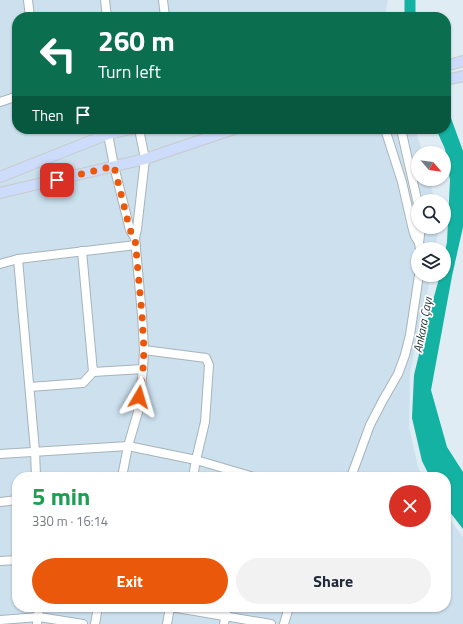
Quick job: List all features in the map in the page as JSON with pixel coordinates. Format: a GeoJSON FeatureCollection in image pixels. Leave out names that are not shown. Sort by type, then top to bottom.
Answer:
{"type":"FeatureCollection","features":[{"type":"Feature","properties":{"kind":"main road"},"geometry":{"type":"LineString","coordinates":[[451,65],[463,61]]}},
{"type":"Feature","properties":{"kind":"main road"},"geometry":{"type":"LineString","coordinates":[[451,79],[463,76]]}},
{"type":"Feature","properties":{"kind":"main road"},"geometry":{"type":"LineString","coordinates":[[0,176],[103,134]]}},
{"type":"Feature","properties":{"kind":"main road"},"geometry":{"type":"LineString","coordinates":[[0,193],[145,158],[219,134]]}},
{"type":"Feature","properties":{"kind":"street"},"geometry":{"type":"LineString","coordinates":[[28,0],[29,12]]}},
{"type":"Feature","properties":{"kind":"street"},"geometry":{"type":"LineString","coordinates":[[105,0],[106,12]]}},
{"type":"Feature","properties":{"kind":"street"},"geometry":{"type":"LineString","coordinates":[[163,0],[164,12]]}},
{"type":"Feature","properties":{"kind":"street"},"geometry":{"type":"LineString","coordinates":[[0,102],[12,98]]}},
{"type":"Feature","properties":{"kind":"street"},"geometry":{"type":"LineString","coordinates":[[108,134],[114,166],[130,230],[135,241]]}},
{"type":"Feature","properties":{"kind":"street"},"geometry":{"type":"LineString","coordinates":[[123,472],[128,446],[138,412],[144,350],[135,241],[145,158],[140,134]]}},
{"type":"Feature","properties":{"kind":"street"},"geometry":{"type":"LineString","coordinates":[[387,134],[402,182],[413,230],[417,242]]}},
{"type":"Feature","properties":{"kind":"street"},"geometry":{"type":"LineString","coordinates":[[402,134],[416,194]]}},
{"type":"Feature","properties":{"kind":"street"},"geometry":{"type":"LineString","coordinates":[[0,264],[18,259],[82,251],[135,241]]}},
{"type":"Feature","properties":{"kind":"street"},"geometry":{"type":"LineString","coordinates":[[82,251],[93,372]]}},
{"type":"Feature","properties":{"kind":"street"},"geometry":{"type":"LineString","coordinates":[[18,259],[30,387],[36,472]]}},
{"type":"Feature","properties":{"kind":"street"},"geometry":{"type":"LineString","coordinates":[[353,472],[370,425],[398,374],[405,355],[410,335],[418,282]]}},
{"type":"Feature","properties":{"kind":"street"},"geometry":{"type":"LineString","coordinates":[[144,350],[206,358],[209,366],[205,422],[194,472]]}},
{"type":"Feature","properties":{"kind":"street"},"geometry":{"type":"LineString","coordinates":[[30,387],[83,383],[93,372],[143,369]]}},
{"type":"Feature","properties":{"kind":"street"},"geometry":{"type":"LineString","coordinates":[[0,454],[128,446],[196,460],[236,472]]}},
{"type":"Feature","properties":{"kind":"street"},"geometry":{"type":"LineString","coordinates":[[0,502],[12,501]]}},
{"type":"Feature","properties":{"kind":"street"},"geometry":{"type":"LineString","coordinates":[[0,561],[12,560]]}},
{"type":"Feature","properties":{"kind":"street"},"geometry":{"type":"LineString","coordinates":[[95,624],[97,612]]}},
{"type":"Feature","properties":{"kind":"street"},"geometry":{"type":"LineString","coordinates":[[167,624],[170,612]]}},
{"type":"Feature","properties":{"kind":"street"},"geometry":{"type":"LineString","coordinates":[[192,612],[225,620],[271,624]]}},
{"type":"Feature","properties":{"kind":"street"},"geometry":{"type":"LineString","coordinates":[[284,624],[288,612]]}},
{"type":"Feature","properties":{"kind":"street"},"geometry":{"type":"LineString","coordinates":[[0,620],[83,624]]}},
{"type":"Feature","properties":{"kind":"shaded area"},"geometry":{"type":"Polygon","coordinates":[[[0,0],[388,0],[386,12],[12,12],[12,134],[417,134],[421,146],[411,146],[411,186],[431,186],[433,194],[411,194],[411,234],[438,234],[436,242],[411,242],[411,282],[429,282],[410,372],[409,427],[420,472],[12,472],[12,612],[451,612],[451,521],[463,537],[463,624],[0,624],[0,0]]]}},
{"type":"Feature","properties":{"kind":"shaded area"},"geometry":{"type":"Polygon","coordinates":[[[451,118],[463,151],[463,227],[451,281],[451,242],[447,242],[447,234],[451,234],[451,194],[449,194],[450,186],[451,186],[451,146],[444,146],[438,134],[451,134],[451,118]]]}},
{"type":"Feature","properties":{"kind":"shaded area"},"geometry":{"type":"Polygon","coordinates":[[[438,282],[451,282],[431,390],[447,447],[463,472],[463,529],[451,513],[451,472],[428,472],[422,461],[412,418],[414,375],[438,282]]]}},
{"type":"Feature","properties":{"kind":"waterway","name":"Ankara Çayı"},"geometry":{"type":"LineString","coordinates":[[410,0],[410,12]]}},
{"type":"Feature","properties":{"kind":"route"},"geometry":{"type":"LineString","coordinates":[[57,180],[114,166],[130,230],[135,238],[137,252],[144,350],[139,397]]}}]}
